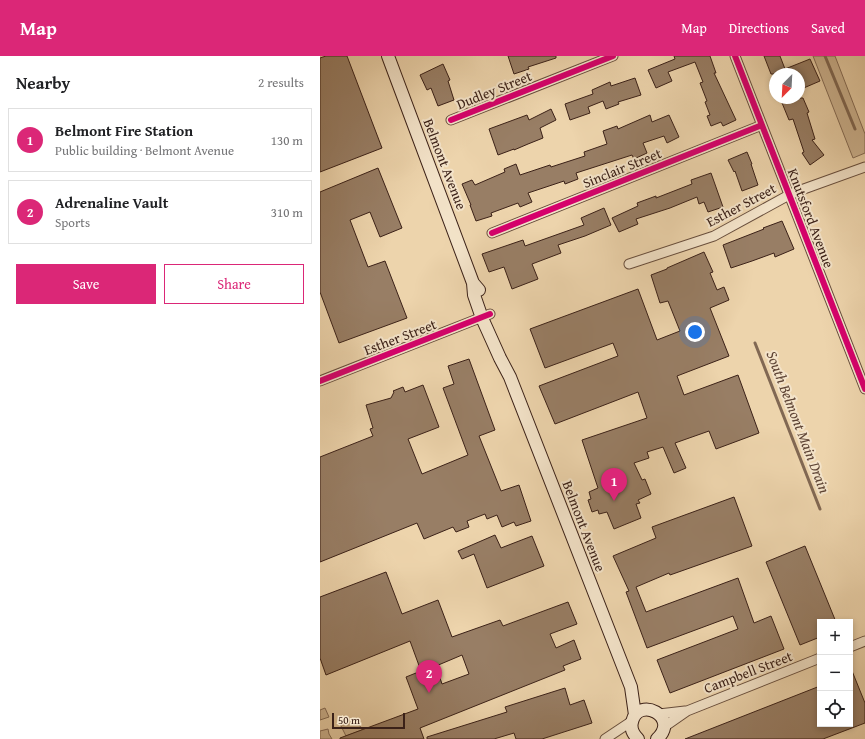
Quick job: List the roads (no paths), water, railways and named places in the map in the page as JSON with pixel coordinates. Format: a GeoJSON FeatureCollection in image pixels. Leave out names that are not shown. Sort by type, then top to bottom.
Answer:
{"type":"FeatureCollection","features":[{"type":"Feature","properties":{"kind":"main road","name":"Belmont Avenue"},"geometry":{"type":"LineString","coordinates":[[388,56],[473,283],[474,295],[486,316],[500,358],[510,377],[631,687],[634,718],[631,726],[634,736],[638,739]]}},
{"type":"Feature","properties":{"kind":"main road","name":"Belmont Avenue"},"geometry":{"type":"LineString","coordinates":[[631,687],[654,712],[662,718],[664,726]]}},
{"type":"Feature","properties":{"kind":"main road"},"geometry":{"type":"LineString","coordinates":[[634,718],[639,712],[654,712]]}},
{"type":"Feature","properties":{"kind":"main road"},"geometry":{"type":"LineString","coordinates":[[657,739],[663,732],[664,726]]}},
{"type":"Feature","properties":{"kind":"street","name":"Dudley Street"},"geometry":{"type":"LineString","coordinates":[[451,120],[613,56]]}},
{"type":"Feature","properties":{"kind":"street","name":"Knutsford Avenue"},"geometry":{"type":"LineString","coordinates":[[735,56],[865,389]]}},
{"type":"Feature","properties":{"kind":"street","name":"Sinclair Street"},"geometry":{"type":"LineString","coordinates":[[492,233],[762,125]]}},
{"type":"Feature","properties":{"kind":"street","name":"Esther Street"},"geometry":{"type":"LineString","coordinates":[[629,264],[714,236],[789,195],[865,167]]}},
{"type":"Feature","properties":{"kind":"street","name":"Esther Street"},"geometry":{"type":"LineString","coordinates":[[320,381],[486,316]]}},
{"type":"Feature","properties":{"kind":"street"},"geometry":{"type":"LineString","coordinates":[[853,646],[865,641]]}},
{"type":"Feature","properties":{"kind":"street","name":"Campbell Street"},"geometry":{"type":"LineString","coordinates":[[664,726],[687,711],[817,659]]}},
{"type":"Feature","properties":{"kind":"street","name":"Campbell Street"},"geometry":{"type":"LineString","coordinates":[[654,712],[687,711]]}},
{"type":"Feature","properties":{"kind":"street"},"geometry":{"type":"LineString","coordinates":[[605,739],[634,718]]}},
{"type":"Feature","properties":{"kind":"waterway","name":"South Belmont Main Drain"},"geometry":{"type":"LineString","coordinates":[[825,56],[855,129]]}},
{"type":"Feature","properties":{"kind":"waterway","name":"South Belmont Main Drain"},"geometry":{"type":"LineString","coordinates":[[755,343],[820,509]]}},
{"type":"Feature","properties":{"kind":"place","name":"Belmont Fire Station"},"geometry":{"type":"Point","coordinates":[614,501]}},
{"type":"Feature","properties":{"kind":"place","name":"Adrenaline Vault"},"geometry":{"type":"Point","coordinates":[429,693]}}]}
